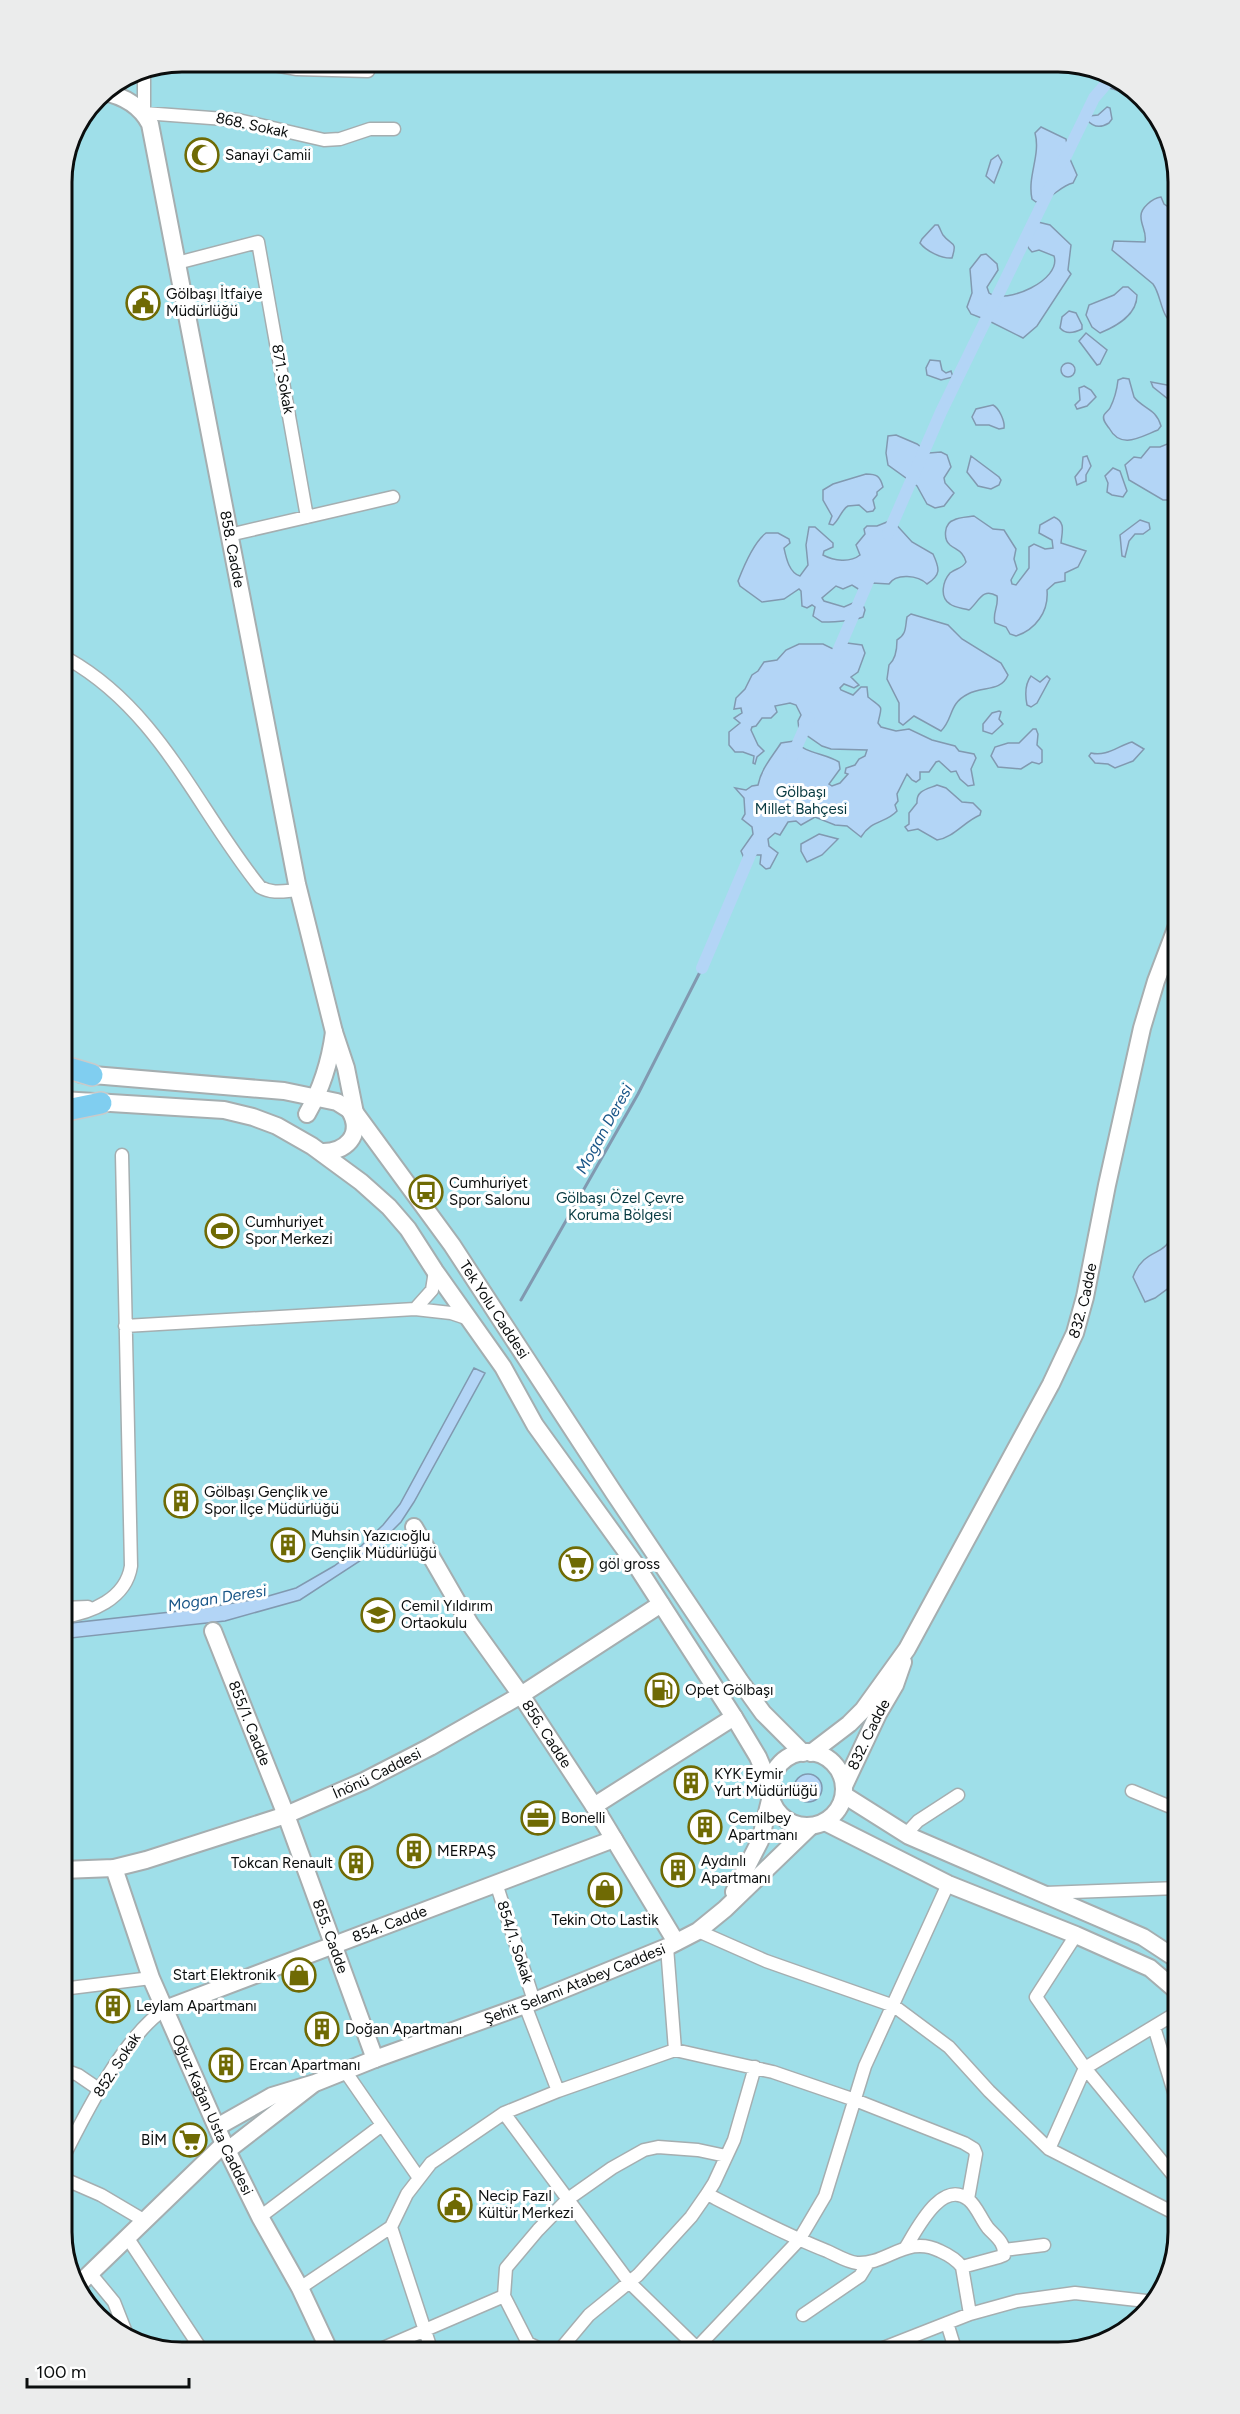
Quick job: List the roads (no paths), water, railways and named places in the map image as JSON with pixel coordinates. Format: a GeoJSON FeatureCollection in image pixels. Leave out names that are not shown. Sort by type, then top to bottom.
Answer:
{"type":"FeatureCollection","features":[{"type":"Feature","properties":{"kind":"highway"},"geometry":{"type":"LineString","coordinates":[[72,1069],[92,1075]]}},
{"type":"Feature","properties":{"kind":"highway"},"geometry":{"type":"LineString","coordinates":[[72,1109],[101,1103]]}},
{"type":"Feature","properties":{"kind":"street"},"geometry":{"type":"LineString","coordinates":[[144,79],[144,112]]}},
{"type":"Feature","properties":{"kind":"street"},"geometry":{"type":"LineString","coordinates":[[114,96],[137,105],[144,112]]}},
{"type":"Feature","properties":{"kind":"street","name":"868. Sokak"},"geometry":{"type":"LineString","coordinates":[[144,112],[238,120],[324,140],[340,139],[370,129],[394,129]]}},
{"type":"Feature","properties":{"kind":"street","name":"858. Cadde"},"geometry":{"type":"LineString","coordinates":[[144,112],[150,124],[153,139],[298,890],[334,1032],[346,1068],[341,1109]]}},
{"type":"Feature","properties":{"kind":"street","name":"871. Sokak"},"geometry":{"type":"LineString","coordinates":[[177,263],[258,242],[307,517]]}},
{"type":"Feature","properties":{"kind":"street"},"geometry":{"type":"LineString","coordinates":[[229,535],[393,497]]}},
{"type":"Feature","properties":{"kind":"street"},"geometry":{"type":"LineString","coordinates":[[72,661],[93,674],[133,712],[165,748],[260,886],[266,891],[275,892],[298,890]]}},
{"type":"Feature","properties":{"kind":"street","name":"832. Cadde"},"geometry":{"type":"LineString","coordinates":[[807,1753],[849,1724],[863,1710],[907,1649],[1051,1384],[1075,1333],[1142,1028],[1168,951]]}},
{"type":"Feature","properties":{"kind":"street","name":"858. Cadde"},"geometry":{"type":"LineString","coordinates":[[334,1032],[330,1061],[341,1109]]}},
{"type":"Feature","properties":{"kind":"street"},"geometry":{"type":"LineString","coordinates":[[72,1074],[284,1090],[341,1109],[353,1137],[345,1147],[333,1152],[316,1149],[304,1131],[307,1114],[316,1105],[341,1109]]}},
{"type":"Feature","properties":{"kind":"street","name":"Tek Yolu Caddesi"},"geometry":{"type":"LineString","coordinates":[[72,1101],[237,1112],[277,1126],[316,1149],[361,1182],[389,1207],[408,1229],[503,1367],[535,1425],[636,1565],[758,1757],[770,1791]]}},
{"type":"Feature","properties":{"kind":"street","name":"Tek Yolu Caddesi"},"geometry":{"type":"LineString","coordinates":[[341,1109],[452,1245],[614,1494],[763,1713],[807,1753]]}},
{"type":"Feature","properties":{"kind":"street"},"geometry":{"type":"LineString","coordinates":[[72,1615],[87,1613],[103,1604],[124,1586],[131,1566],[122,1155]]}},
{"type":"Feature","properties":{"kind":"street"},"geometry":{"type":"LineString","coordinates":[[415,1309],[432,1290],[435,1271]]}},
{"type":"Feature","properties":{"kind":"street"},"geometry":{"type":"LineString","coordinates":[[125,1326],[415,1309],[451,1313],[469,1319]]}},
{"type":"Feature","properties":{"kind":"street","name":"856. Cadde"},"geometry":{"type":"LineString","coordinates":[[414,1527],[470,1624],[521,1695],[594,1806],[671,1945]]}},
{"type":"Feature","properties":{"kind":"street","name":"İnönü Caddesi"},"geometry":{"type":"LineString","coordinates":[[72,1870],[114,1868],[146,1860],[286,1815],[393,1767],[521,1695],[661,1604]]}},
{"type":"Feature","properties":{"kind":"street"},"geometry":{"type":"LineString","coordinates":[[72,1608],[95,1607]]}},
{"type":"Feature","properties":{"kind":"street","name":"855/1. Cadde"},"geometry":{"type":"LineString","coordinates":[[213,1631],[286,1815]]}},
{"type":"Feature","properties":{"kind":"street","name":"832. Cadde"},"geometry":{"type":"LineString","coordinates":[[844,1791],[878,1714],[895,1685],[907,1649]]}},
{"type":"Feature","properties":{"kind":"street"},"geometry":{"type":"LineString","coordinates":[[594,1806],[734,1717]]}},
{"type":"Feature","properties":{"kind":"street"},"geometry":{"type":"LineString","coordinates":[[807,1753],[830,1760],[842,1776],[844,1791],[840,1806],[834,1815],[818,1824],[800,1826],[781,1816],[774,1807],[770,1791],[778,1767],[785,1760],[807,1753]]}},
{"type":"Feature","properties":{"kind":"street","name":"Şehit Selami Atabey Caddesi"},"geometry":{"type":"LineString","coordinates":[[725,1909],[755,1854],[764,1832],[770,1791]]}},
{"type":"Feature","properties":{"kind":"street"},"geometry":{"type":"LineString","coordinates":[[844,1791],[906,1834],[1143,1937],[1168,1953]]}},
{"type":"Feature","properties":{"kind":"street"},"geometry":{"type":"LineString","coordinates":[[1132,1791],[1168,1806]]}},
{"type":"Feature","properties":{"kind":"street"},"geometry":{"type":"LineString","coordinates":[[906,1834],[918,1821],[958,1795]]}},
{"type":"Feature","properties":{"kind":"street","name":"855. Cadde"},"geometry":{"type":"LineString","coordinates":[[286,1815],[375,2059]]}},
{"type":"Feature","properties":{"kind":"street"},"geometry":{"type":"LineString","coordinates":[[818,1824],[948,1884],[1076,1935],[1150,1968],[1168,1983]]}},
{"type":"Feature","properties":{"kind":"street","name":"Şehit Selami Atabey Caddesi"},"geometry":{"type":"LineString","coordinates":[[217,2127],[272,2096],[315,2083],[530,2003],[671,1945],[698,1931],[725,1909],[818,1824]]}},
{"type":"Feature","properties":{"kind":"street","name":"854. Cadde"},"geometry":{"type":"LineString","coordinates":[[165,2009],[614,1839]]}},
{"type":"Feature","properties":{"kind":"street","name":"Oğuz Kağan Usta Caddesi"},"geometry":{"type":"LineString","coordinates":[[114,1868],[151,1978],[217,2127],[260,2217],[300,2288],[325,2342]]}},
{"type":"Feature","properties":{"kind":"street","name":"854/1. Sokak"},"geometry":{"type":"LineString","coordinates":[[496,1884],[558,2091]]}},
{"type":"Feature","properties":{"kind":"street"},"geometry":{"type":"LineString","coordinates":[[705,2342],[799,2240],[825,2196],[865,2066],[948,1884]]}},
{"type":"Feature","properties":{"kind":"street"},"geometry":{"type":"LineString","coordinates":[[1044,1893],[1168,1888]]}},
{"type":"Feature","properties":{"kind":"street"},"geometry":{"type":"LineString","coordinates":[[698,1931],[766,1961],[894,2006],[949,2047],[989,2091],[1049,2149],[1168,2209]]}},
{"type":"Feature","properties":{"kind":"street"},"geometry":{"type":"LineString","coordinates":[[1076,1935],[1036,1997],[1085,2068],[1168,2168]]}},
{"type":"Feature","properties":{"kind":"street"},"geometry":{"type":"LineString","coordinates":[[671,1945],[675,2050]]}},
{"type":"Feature","properties":{"kind":"street"},"geometry":{"type":"LineString","coordinates":[[72,1988],[151,1978]]}},
{"type":"Feature","properties":{"kind":"street","name":"852. Sokak"},"geometry":{"type":"LineString","coordinates":[[72,2142],[100,2090],[141,2029],[165,2009]]}},
{"type":"Feature","properties":{"kind":"street"},"geometry":{"type":"LineString","coordinates":[[1049,2149],[1085,2068],[1168,2019]]}},
{"type":"Feature","properties":{"kind":"street"},"geometry":{"type":"LineString","coordinates":[[1154,2027],[1168,2071]]}},
{"type":"Feature","properties":{"kind":"street"},"geometry":{"type":"LineString","coordinates":[[300,2288],[391,2228],[407,2194],[431,2163],[504,2113],[558,2091],[675,2050],[755,2067],[855,2100],[964,2143],[974,2149],[976,2161],[968,2199]]}},
{"type":"Feature","properties":{"kind":"street"},"geometry":{"type":"LineString","coordinates":[[567,2342],[590,2315],[629,2282],[691,2217],[707,2194],[734,2140],[755,2067]]}},
{"type":"Feature","properties":{"kind":"street"},"geometry":{"type":"LineString","coordinates":[[345,2072],[419,2178]]}},
{"type":"Feature","properties":{"kind":"street"},"geometry":{"type":"LineString","coordinates":[[72,2073],[100,2090]]}},
{"type":"Feature","properties":{"kind":"street","name":"Şehit Selami Atabey Caddesi"},"geometry":{"type":"LineString","coordinates":[[83,2280],[226,2147],[293,2102],[315,2083]]}},
{"type":"Feature","properties":{"kind":"street"},"geometry":{"type":"LineString","coordinates":[[504,2113],[629,2282],[688,2342]]}},
{"type":"Feature","properties":{"kind":"street"},"geometry":{"type":"LineString","coordinates":[[260,2217],[382,2125]]}},
{"type":"Feature","properties":{"kind":"street"},"geometry":{"type":"LineString","coordinates":[[527,2342],[504,2296],[506,2268],[568,2199],[612,2168],[644,2150],[670,2147],[698,2150],[726,2157]]}},
{"type":"Feature","properties":{"kind":"street"},"geometry":{"type":"LineString","coordinates":[[72,2182],[145,2220]]}},
{"type":"Feature","properties":{"kind":"street"},"geometry":{"type":"LineString","coordinates":[[707,2194],[799,2240],[853,2262],[868,2263],[906,2247],[937,2249],[958,2261],[962,2267],[970,2314]]}},
{"type":"Feature","properties":{"kind":"street"},"geometry":{"type":"LineString","coordinates":[[906,2247],[938,2201],[958,2195],[968,2199],[1002,2244],[1004,2250],[1004,2255],[962,2267]]}},
{"type":"Feature","properties":{"kind":"street"},"geometry":{"type":"LineString","coordinates":[[391,2228],[429,2342]]}},
{"type":"Feature","properties":{"kind":"street"},"geometry":{"type":"LineString","coordinates":[[128,2237],[196,2342]]}},
{"type":"Feature","properties":{"kind":"street"},"geometry":{"type":"LineString","coordinates":[[1004,2250],[1044,2245]]}},
{"type":"Feature","properties":{"kind":"street"},"geometry":{"type":"LineString","coordinates":[[803,2315],[860,2276],[868,2263]]}},
{"type":"Feature","properties":{"kind":"street"},"geometry":{"type":"LineString","coordinates":[[90,2273],[114,2302],[123,2324]]}},
{"type":"Feature","properties":{"kind":"street"},"geometry":{"type":"LineString","coordinates":[[899,2342],[970,2314],[1017,2301],[1075,2293],[1144,2301]]}},
{"type":"Feature","properties":{"kind":"street"},"geometry":{"type":"LineString","coordinates":[[399,2342],[504,2296]]}},
{"type":"Feature","properties":{"kind":"street"},"geometry":{"type":"LineString","coordinates":[[947,2323],[953,2342]]}},
{"type":"Feature","properties":{"kind":"waterway"},"geometry":{"type":"LineString","coordinates":[[1063,162],[1094,98],[1107,83]]}},
{"type":"Feature","properties":{"kind":"waterway"},"geometry":{"type":"LineString","coordinates":[[888,534],[941,412],[1051,186]]}},
{"type":"Feature","properties":{"kind":"waterway"},"geometry":{"type":"LineString","coordinates":[[835,658],[872,572]]}},
{"type":"Feature","properties":{"kind":"waterway"},"geometry":{"type":"LineString","coordinates":[[792,757],[809,718]]}},
{"type":"Feature","properties":{"kind":"waterway"},"geometry":{"type":"LineString","coordinates":[[702,968],[753,848]]}},
{"type":"Feature","properties":{"kind":"waterway","name":"Mogan Deresi"},"geometry":{"type":"LineString","coordinates":[[521,1300],[638,1094],[702,968]]}},
{"type":"Feature","properties":{"kind":"place","name":"Sanayi Camii"},"geometry":{"type":"Point","coordinates":[202,155]}},
{"type":"Feature","properties":{"kind":"place","name":"Gölbaşı İtfaiye Müdürlüğü"},"geometry":{"type":"Point","coordinates":[143,303]}},
{"type":"Feature","properties":{"kind":"place","name":"Cumhuriyet Spor Salonu"},"geometry":{"type":"Point","coordinates":[426,1192]}},
{"type":"Feature","properties":{"kind":"place","name":"Cumhuriyet Spor Merkezi"},"geometry":{"type":"Point","coordinates":[222,1231]}},
{"type":"Feature","properties":{"kind":"place","name":"Gölbaşı Gençlik ve Spor İlçe Müdürlüğü"},"geometry":{"type":"Point","coordinates":[181,1501]}},
{"type":"Feature","properties":{"kind":"place","name":"Muhsin Yazıcıoğlu Gençlik Müdürlüğü"},"geometry":{"type":"Point","coordinates":[288,1545]}},
{"type":"Feature","properties":{"kind":"place","name":"göl gross"},"geometry":{"type":"Point","coordinates":[576,1564]}},
{"type":"Feature","properties":{"kind":"place","name":"Cemil Yıldırım Ortaokulu"},"geometry":{"type":"Point","coordinates":[378,1615]}},
{"type":"Feature","properties":{"kind":"place","name":"Opet Gölbaşı"},"geometry":{"type":"Point","coordinates":[662,1690]}},
{"type":"Feature","properties":{"kind":"place","name":"KYK Eymir Yurt Müdürlüğü"},"geometry":{"type":"Point","coordinates":[691,1783]}},
{"type":"Feature","properties":{"kind":"place","name":"Bonelli"},"geometry":{"type":"Point","coordinates":[538,1818]}},
{"type":"Feature","properties":{"kind":"place","name":"Cemilbey Apartmanı"},"geometry":{"type":"Point","coordinates":[705,1827]}},
{"type":"Feature","properties":{"kind":"place","name":"MERPAŞ"},"geometry":{"type":"Point","coordinates":[414,1851]}},
{"type":"Feature","properties":{"kind":"place","name":"Tokcan Renault"},"geometry":{"type":"Point","coordinates":[356,1863]}},
{"type":"Feature","properties":{"kind":"place","name":"Aydınlı Apartmanı"},"geometry":{"type":"Point","coordinates":[678,1870]}},
{"type":"Feature","properties":{"kind":"place","name":"Tekin Oto Lastik"},"geometry":{"type":"Point","coordinates":[605,1890]}},
{"type":"Feature","properties":{"kind":"place","name":"Start Elektronik"},"geometry":{"type":"Point","coordinates":[299,1975]}},
{"type":"Feature","properties":{"kind":"place","name":"Leylam Apartmanı"},"geometry":{"type":"Point","coordinates":[113,2006]}},
{"type":"Feature","properties":{"kind":"place","name":"Doğan Apartmanı"},"geometry":{"type":"Point","coordinates":[322,2029]}},
{"type":"Feature","properties":{"kind":"place","name":"Ercan Apartmanı"},"geometry":{"type":"Point","coordinates":[226,2065]}},
{"type":"Feature","properties":{"kind":"place","name":"BİM"},"geometry":{"type":"Point","coordinates":[190,2140]}},
{"type":"Feature","properties":{"kind":"place","name":"Necip Fazıl Kültür Merkezi"},"geometry":{"type":"Point","coordinates":[455,2205]}},
{"type":"Feature","properties":{"kind":"park label","name":"Gölbaşı Millet Bahçesi"},"geometry":{"type":"Point","coordinates":[801,800]}},
{"type":"Feature","properties":{"kind":"park label","name":"Gölbaşı Özel Çevre Koruma Bölgesi"},"geometry":{"type":"Point","coordinates":[620,1206]}}]}
